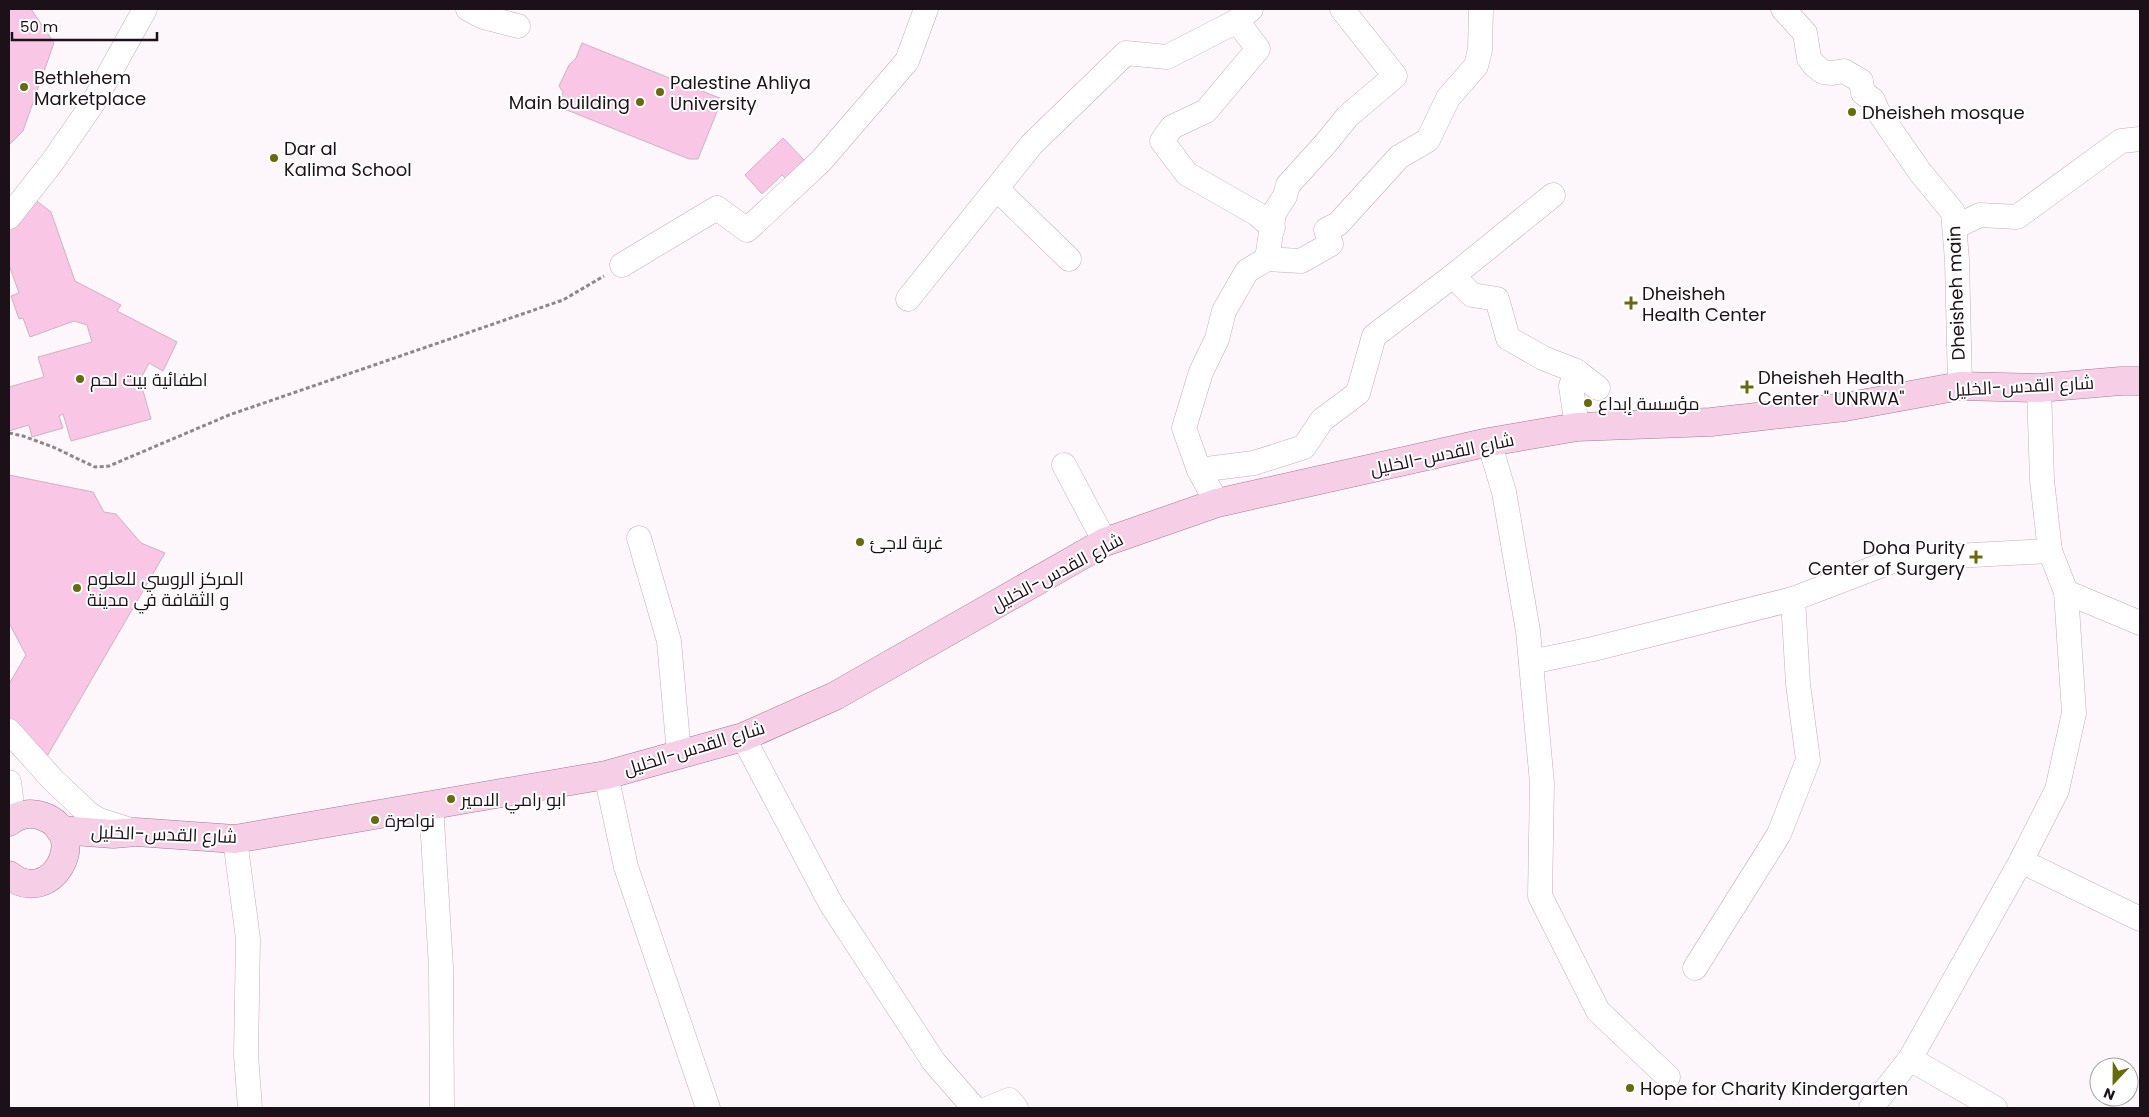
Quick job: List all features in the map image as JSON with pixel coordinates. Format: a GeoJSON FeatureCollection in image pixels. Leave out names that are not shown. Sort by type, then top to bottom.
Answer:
{"type":"FeatureCollection","features":[{"type":"Feature","properties":{"kind":"main road","name":"شارع القدس-الخليل"},"geometry":{"type":"LineString","coordinates":[[60,830],[113,834],[136,832],[235,839],[606,775],[744,737],[835,696],[1105,542],[1217,503],[1489,442],[1577,427],[1711,422],[1845,407],[1960,386],[2039,388],[2121,380],[2140,381]]}},
{"type":"Feature","properties":{"kind":"main road"},"geometry":{"type":"LineString","coordinates":[[9,822],[24,815],[35,814],[47,818],[60,830],[66,847],[65,858],[60,868],[43,882],[20,882],[9,875]]}},
{"type":"Feature","properties":{"kind":"street"},"geometry":{"type":"LineString","coordinates":[[9,218],[53,161],[93,103],[146,9]]}},
{"type":"Feature","properties":{"kind":"street"},"geometry":{"type":"LineString","coordinates":[[468,9],[483,18],[518,26]]}},
{"type":"Feature","properties":{"kind":"street"},"geometry":{"type":"LineString","coordinates":[[622,265],[717,208],[747,230],[821,161],[907,61],[926,9]]}},
{"type":"Feature","properties":{"kind":"street"},"geometry":{"type":"LineString","coordinates":[[1267,259],[1274,213],[1284,196],[1288,184],[1348,116],[1395,76],[1342,9]]}},
{"type":"Feature","properties":{"kind":"street"},"geometry":{"type":"LineString","coordinates":[[1217,503],[1198,470],[1184,428],[1201,372],[1217,339],[1224,311],[1247,272],[1267,259],[1301,262],[1330,244],[1326,230],[1338,224],[1399,157],[1428,140],[1448,98],[1476,66],[1480,50],[1481,9]]}},
{"type":"Feature","properties":{"kind":"street","name":"Dheisheh main"},"geometry":{"type":"LineString","coordinates":[[1787,11],[1804,33],[1809,58],[1814,66],[1823,72],[1844,71],[1860,81],[1863,93],[1873,100],[1877,110],[1920,172],[1954,212],[1960,386]]}},
{"type":"Feature","properties":{"kind":"street"},"geometry":{"type":"LineString","coordinates":[[908,299],[1032,144],[1126,53],[1167,57],[1244,15],[1258,49],[1206,111],[1172,128],[1162,141],[1187,174],[1257,214],[1273,228]]}},
{"type":"Feature","properties":{"kind":"street"},"geometry":{"type":"LineString","coordinates":[[1955,227],[1980,215],[2017,217],[2121,141],[2140,139]]}},
{"type":"Feature","properties":{"kind":"street"},"geometry":{"type":"LineString","coordinates":[[997,189],[1068,259]]}},
{"type":"Feature","properties":{"kind":"street"},"geometry":{"type":"LineString","coordinates":[[1198,470],[1254,463],[1304,447],[1322,420],[1358,393],[1374,336],[1453,276],[1553,195]]}},
{"type":"Feature","properties":{"kind":"street"},"geometry":{"type":"LineString","coordinates":[[1453,276],[1472,295],[1497,299],[1508,338],[1542,358],[1576,371],[1598,388]]}},
{"type":"Feature","properties":{"kind":"street"},"geometry":{"type":"LineString","coordinates":[[1576,371],[1571,386],[1577,427]]}},
{"type":"Feature","properties":{"kind":"street"},"geometry":{"type":"LineString","coordinates":[[1870,1108],[1910,1059],[2021,861],[2057,790],[2074,713],[2066,592],[2050,551],[2042,480],[2039,388]]}},
{"type":"Feature","properties":{"kind":"street"},"geometry":{"type":"LineString","coordinates":[[1489,442],[1504,492],[1528,630],[1542,783],[1540,896],[1598,1011],[1668,1077]]}},
{"type":"Feature","properties":{"kind":"street"},"geometry":{"type":"LineString","coordinates":[[1064,465],[1105,542]]}},
{"type":"Feature","properties":{"kind":"street"},"geometry":{"type":"LineString","coordinates":[[639,538],[668,641],[679,754]]}},
{"type":"Feature","properties":{"kind":"street"},"geometry":{"type":"LineString","coordinates":[[1531,662],[1593,650],[1793,599],[1898,559],[2050,551]]}},
{"type":"Feature","properties":{"kind":"street"},"geometry":{"type":"LineString","coordinates":[[2066,592],[2140,623]]}},
{"type":"Feature","properties":{"kind":"street"},"geometry":{"type":"LineString","coordinates":[[1695,968],[1779,834],[1808,760],[1798,684],[1793,599]]}},
{"type":"Feature","properties":{"kind":"street"},"geometry":{"type":"LineString","coordinates":[[9,732],[53,780],[88,813],[99,820],[136,832]]}},
{"type":"Feature","properties":{"kind":"street"},"geometry":{"type":"LineString","coordinates":[[744,737],[831,904],[934,1062],[974,1108]]}},
{"type":"Feature","properties":{"kind":"street"},"geometry":{"type":"LineString","coordinates":[[606,775],[626,867],[708,1108]]}},
{"type":"Feature","properties":{"kind":"street"},"geometry":{"type":"LineString","coordinates":[[9,782],[11,798],[9,812]]}},
{"type":"Feature","properties":{"kind":"street"},"geometry":{"type":"LineString","coordinates":[[432,804],[441,967],[442,1108]]}},
{"type":"Feature","properties":{"kind":"street"},"geometry":{"type":"LineString","coordinates":[[235,839],[248,940],[246,1055],[250,1108]]}},
{"type":"Feature","properties":{"kind":"street"},"geometry":{"type":"LineString","coordinates":[[2021,861],[2140,919]]}},
{"type":"Feature","properties":{"kind":"street"},"geometry":{"type":"LineString","coordinates":[[1910,1059],[1995,1108]]}},
{"type":"Feature","properties":{"kind":"street"},"geometry":{"type":"LineString","coordinates":[[989,1108],[1009,1100],[1016,1108]]}},
{"type":"Feature","properties":{"kind":"path"},"geometry":{"type":"LineString","coordinates":[[9,433],[53,447],[95,467],[109,466],[229,415],[563,300],[622,265]]}},
{"type":"Feature","properties":{"kind":"building","name":"Bethlehem Marketplace"},"geometry":{"type":"Polygon","coordinates":[[[9,9],[31,9],[54,43],[23,131],[9,145],[9,9]]]}},
{"type":"Feature","properties":{"kind":"building","name":"Main building"},"geometry":{"type":"Polygon","coordinates":[[[582,43],[722,99],[698,159],[689,159],[557,106],[563,92],[559,86],[569,65],[576,58],[582,43]]]}},
{"type":"Feature","properties":{"kind":"building"},"geometry":{"type":"Polygon","coordinates":[[[783,138],[805,161],[786,179],[782,175],[762,194],[745,175],[783,138]]]}},
{"type":"Feature","properties":{"kind":"building"},"geometry":{"type":"Polygon","coordinates":[[[33,198],[51,212],[75,281],[121,305],[117,311],[177,342],[163,371],[149,363],[140,380],[151,419],[71,441],[63,414],[59,416],[63,428],[32,437],[29,425],[9,431],[9,387],[44,377],[38,357],[92,342],[87,325],[74,321],[30,337],[23,318],[19,319],[11,296],[19,293],[9,265],[9,229],[33,198]]]}},
{"type":"Feature","properties":{"kind":"building","name":"المركز الروسي للعلوم و الثقافة في مدينة"},"geometry":{"type":"Polygon","coordinates":[[[9,475],[93,492],[104,512],[116,514],[141,543],[165,553],[46,758],[9,724],[9,684],[26,655],[9,623],[9,475]]]}},
{"type":"Feature","properties":{"kind":"place","name":"Bethlehem Marketplace"},"geometry":{"type":"Point","coordinates":[24,87]}},
{"type":"Feature","properties":{"kind":"place","name":"Palestine Ahliya University"},"geometry":{"type":"Point","coordinates":[660,92]}},
{"type":"Feature","properties":{"kind":"place","name":"Main building"},"geometry":{"type":"Point","coordinates":[640,102]}},
{"type":"Feature","properties":{"kind":"place","name":"Dheisheh mosque"},"geometry":{"type":"Point","coordinates":[1852,112]}},
{"type":"Feature","properties":{"kind":"place","name":"Dar al Kalima School"},"geometry":{"type":"Point","coordinates":[274,158]}},
{"type":"Feature","properties":{"kind":"place","name":"Dheisheh Health Center"},"geometry":{"type":"Point","coordinates":[1631,303]}},
{"type":"Feature","properties":{"kind":"place","name":"اطفائية بيت لحم"},"geometry":{"type":"Point","coordinates":[80,379]}},
{"type":"Feature","properties":{"kind":"place","name":"Dheisheh Health Center \" UNRWA\""},"geometry":{"type":"Point","coordinates":[1747,387]}},
{"type":"Feature","properties":{"kind":"place","name":"مؤسسة إبداع"},"geometry":{"type":"Point","coordinates":[1588,403]}},
{"type":"Feature","properties":{"kind":"place","name":"غربة لاجئ"},"geometry":{"type":"Point","coordinates":[860,542]}},
{"type":"Feature","properties":{"kind":"place","name":"Doha Purity Center of Surgery"},"geometry":{"type":"Point","coordinates":[1976,557]}},
{"type":"Feature","properties":{"kind":"place","name":"المركز الروسي للعلوم و الثقافة في مدينة"},"geometry":{"type":"Point","coordinates":[77,588]}},
{"type":"Feature","properties":{"kind":"place","name":"ابو رامي الامير"},"geometry":{"type":"Point","coordinates":[451,799]}},
{"type":"Feature","properties":{"kind":"place","name":"نواصرة"},"geometry":{"type":"Point","coordinates":[375,820]}},
{"type":"Feature","properties":{"kind":"place","name":"Hope for Charity Kindergarten"},"geometry":{"type":"Point","coordinates":[1630,1088]}}]}
